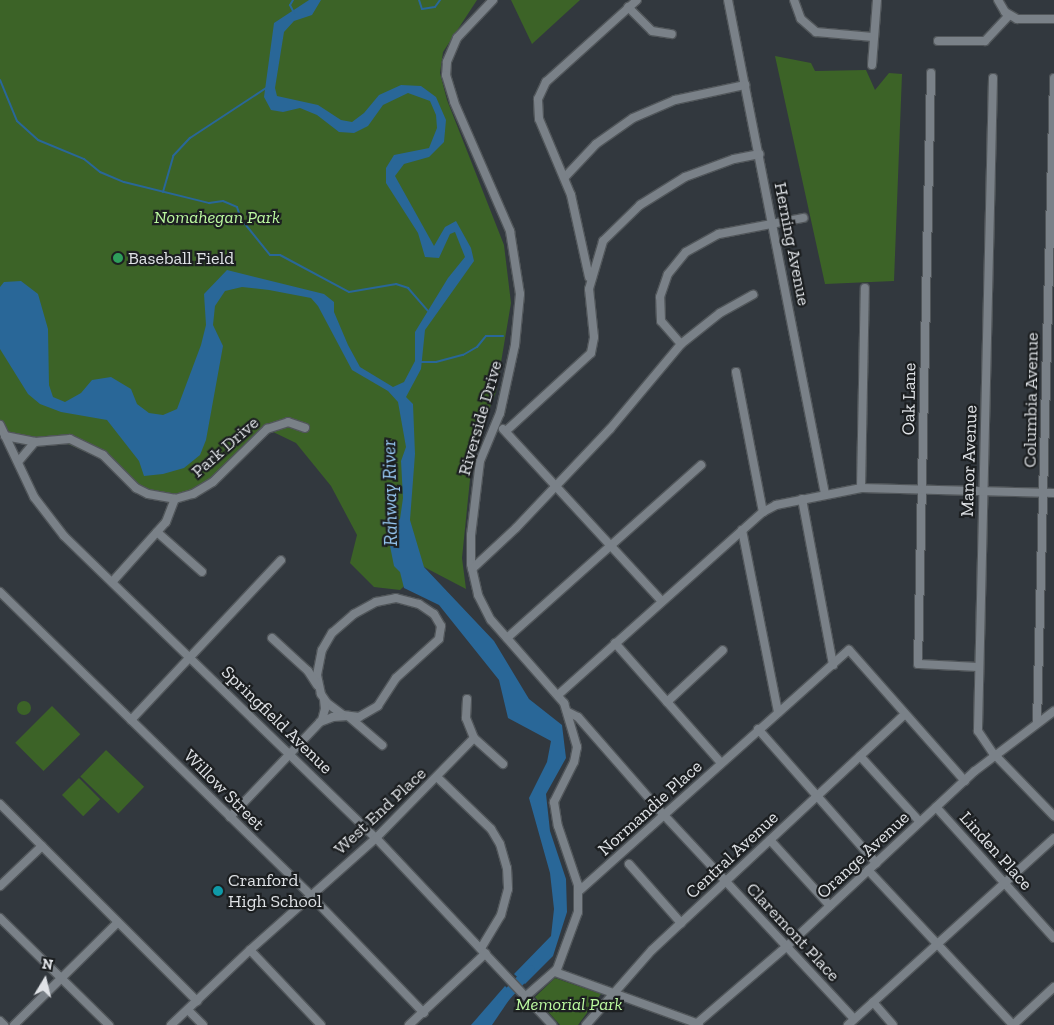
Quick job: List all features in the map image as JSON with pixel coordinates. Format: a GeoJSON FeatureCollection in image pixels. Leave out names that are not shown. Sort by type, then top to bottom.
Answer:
{"type":"FeatureCollection","features":[{"type":"Feature","properties":{"kind":"street","name":"Riverside Drive"},"geometry":{"type":"LineString","coordinates":[[493,0],[457,38],[447,62],[446,75],[454,102],[505,217],[516,260],[520,294],[518,328],[497,423],[480,461],[470,535],[472,569],[483,607],[507,638],[558,695],[568,712],[576,752],[572,767],[556,794],[554,808],[579,891]]}},
{"type":"Feature","properties":{"kind":"street"},"geometry":{"type":"LineString","coordinates":[[506,431],[588,358],[594,338],[590,279],[581,232],[565,177],[539,119],[538,96],[546,82],[637,0]]}},
{"type":"Feature","properties":{"kind":"street","name":"Herning Avenue"},"geometry":{"type":"LineString","coordinates":[[728,0],[760,154],[825,494]]}},
{"type":"Feature","properties":{"kind":"street"},"geometry":{"type":"LineString","coordinates":[[794,0],[801,19],[816,32],[873,37]]}},
{"type":"Feature","properties":{"kind":"street"},"geometry":{"type":"LineString","coordinates":[[872,65],[876,0]]}},
{"type":"Feature","properties":{"kind":"street"},"geometry":{"type":"LineString","coordinates":[[998,0],[1009,15],[1017,18],[1054,20]]}},
{"type":"Feature","properties":{"kind":"street"},"geometry":{"type":"LineString","coordinates":[[628,8],[652,31],[672,34]]}},
{"type":"Feature","properties":{"kind":"street"},"geometry":{"type":"LineString","coordinates":[[938,41],[985,41],[1009,15]]}},
{"type":"Feature","properties":{"kind":"street","name":"Oak Lane"},"geometry":{"type":"LineString","coordinates":[[931,73],[918,664],[979,667]]}},
{"type":"Feature","properties":{"kind":"street","name":"Manor Avenue"},"geometry":{"type":"LineString","coordinates":[[993,78],[978,731],[994,754],[1054,816]]}},
{"type":"Feature","properties":{"kind":"street","name":"Columbia Avenue"},"geometry":{"type":"LineString","coordinates":[[1037,723],[1051,285],[1054,78]]}},
{"type":"Feature","properties":{"kind":"street"},"geometry":{"type":"LineString","coordinates":[[565,177],[596,144],[633,118],[675,100],[745,85]]}},
{"type":"Feature","properties":{"kind":"street"},"geometry":{"type":"LineString","coordinates":[[590,279],[603,241],[640,205],[692,173],[760,154]]}},
{"type":"Feature","properties":{"kind":"street"},"geometry":{"type":"LineString","coordinates":[[681,344],[665,329],[659,313],[662,285],[686,252],[710,237],[803,218]]}},
{"type":"Feature","properties":{"kind":"street"},"geometry":{"type":"LineString","coordinates":[[861,488],[866,288]]}},
{"type":"Feature","properties":{"kind":"street"},"geometry":{"type":"LineString","coordinates":[[472,569],[556,486],[610,429],[681,344],[720,313],[753,295]]}},
{"type":"Feature","properties":{"kind":"street"},"geometry":{"type":"LineString","coordinates":[[736,372],[763,512]]}},
{"type":"Feature","properties":{"kind":"street","name":"Park Drive"},"geometry":{"type":"LineString","coordinates":[[5,436],[35,442],[70,439],[103,454],[136,488],[148,494],[175,499],[193,494],[213,482],[267,429],[288,422],[305,428]]}},
{"type":"Feature","properties":{"kind":"street"},"geometry":{"type":"LineString","coordinates":[[497,423],[662,600]]}},
{"type":"Feature","properties":{"kind":"street","name":"Springfield Avenue"},"geometry":{"type":"LineString","coordinates":[[0,425],[34,497],[64,536],[113,581],[376,838],[552,1025]]}},
{"type":"Feature","properties":{"kind":"street"},"geometry":{"type":"LineString","coordinates":[[18,462],[35,442]]}},
{"type":"Feature","properties":{"kind":"street"},"geometry":{"type":"LineString","coordinates":[[507,638],[701,465]]}},
{"type":"Feature","properties":{"kind":"street"},"geometry":{"type":"LineString","coordinates":[[558,695],[662,600],[763,512],[802,499],[861,488],[1054,493]]}},
{"type":"Feature","properties":{"kind":"street"},"geometry":{"type":"LineString","coordinates":[[113,581],[157,532],[169,516],[175,499]]}},
{"type":"Feature","properties":{"kind":"street"},"geometry":{"type":"LineString","coordinates":[[802,499],[833,665]]}},
{"type":"Feature","properties":{"kind":"street"},"geometry":{"type":"LineString","coordinates":[[742,530],[778,712]]}},
{"type":"Feature","properties":{"kind":"street"},"geometry":{"type":"LineString","coordinates":[[157,532],[202,572]]}},
{"type":"Feature","properties":{"kind":"street"},"geometry":{"type":"LineString","coordinates":[[131,720],[281,560]]}},
{"type":"Feature","properties":{"kind":"street","name":"Willow Street"},"geometry":{"type":"LineString","coordinates":[[0,592],[310,895],[424,1013]]}},
{"type":"Feature","properties":{"kind":"street"},"geometry":{"type":"LineString","coordinates":[[230,818],[320,722],[325,712],[318,675],[322,650],[332,633],[354,614],[376,602],[396,598],[419,604],[434,614],[441,626],[436,644],[396,678],[378,706],[358,717],[348,716],[320,722]]}},
{"type":"Feature","properties":{"kind":"street"},"geometry":{"type":"LineString","coordinates":[[272,638],[308,671],[324,699],[348,716],[382,746]]}},
{"type":"Feature","properties":{"kind":"street"},"geometry":{"type":"LineString","coordinates":[[615,643],[721,763]]}},
{"type":"Feature","properties":{"kind":"street"},"geometry":{"type":"LineString","coordinates":[[667,702],[723,650]]}},
{"type":"Feature","properties":{"kind":"street","name":"Normandie Place"},"geometry":{"type":"LineString","coordinates":[[579,891],[849,650],[906,714]]}},
{"type":"Feature","properties":{"kind":"street"},"geometry":{"type":"LineString","coordinates":[[467,698],[466,718],[474,738],[503,764]]}},
{"type":"Feature","properties":{"kind":"street","name":"Orange Avenue"},"geometry":{"type":"LineString","coordinates":[[698,1024],[830,906],[994,754],[1054,711]]}},
{"type":"Feature","properties":{"kind":"street","name":"Claremont Place"},"geometry":{"type":"LineString","coordinates":[[568,712],[578,717],[664,815],[786,946],[851,1022]]}},
{"type":"Feature","properties":{"kind":"street"},"geometry":{"type":"LineString","coordinates":[[906,714],[965,781]]}},
{"type":"Feature","properties":{"kind":"street","name":"Central Avenue"},"geometry":{"type":"LineString","coordinates":[[586,1025],[627,974],[906,714]]}},
{"type":"Feature","properties":{"kind":"street"},"geometry":{"type":"LineString","coordinates":[[758,730],[876,863]]}},
{"type":"Feature","properties":{"kind":"street","name":"West End Place"},"geometry":{"type":"LineString","coordinates":[[172,1025],[310,895],[376,838],[474,738]]}},
{"type":"Feature","properties":{"kind":"street"},"geometry":{"type":"LineString","coordinates":[[860,756],[920,822]]}},
{"type":"Feature","properties":{"kind":"street"},"geometry":{"type":"LineString","coordinates":[[410,1025],[424,1013],[483,950],[502,914],[508,889],[506,868],[500,844],[491,830],[437,777]]}},
{"type":"Feature","properties":{"kind":"street"},"geometry":{"type":"LineString","coordinates":[[0,804],[197,1002]]}},
{"type":"Feature","properties":{"kind":"street","name":"Linden Place"},"geometry":{"type":"LineString","coordinates":[[936,807],[1054,938]]}},
{"type":"Feature","properties":{"kind":"street"},"geometry":{"type":"LineString","coordinates":[[851,1022],[1054,838]]}},
{"type":"Feature","properties":{"kind":"street"},"geometry":{"type":"LineString","coordinates":[[770,840],[830,906]]}},
{"type":"Feature","properties":{"kind":"street"},"geometry":{"type":"LineString","coordinates":[[0,886],[42,846]]}},
{"type":"Feature","properties":{"kind":"street"},"geometry":{"type":"LineString","coordinates":[[629,864],[681,923]]}},
{"type":"Feature","properties":{"kind":"street"},"geometry":{"type":"LineString","coordinates":[[868,870],[1013,1025],[1054,987]]}},
{"type":"Feature","properties":{"kind":"street"},"geometry":{"type":"LineString","coordinates":[[526,996],[555,972],[578,912],[579,891]]}},
{"type":"Feature","properties":{"kind":"street"},"geometry":{"type":"LineString","coordinates":[[0,918],[108,1025]]}},
{"type":"Feature","properties":{"kind":"street"},"geometry":{"type":"LineString","coordinates":[[14,1025],[118,922]]}},
{"type":"Feature","properties":{"kind":"street"},"geometry":{"type":"LineString","coordinates":[[250,950],[321,1025]]}},
{"type":"Feature","properties":{"kind":"street"},"geometry":{"type":"LineString","coordinates":[[555,972],[611,995],[698,1024]]}},
{"type":"Feature","properties":{"kind":"street"},"geometry":{"type":"LineString","coordinates":[[873,1002],[893,1025]]}},
{"type":"Feature","properties":{"kind":"street"},"geometry":{"type":"LineString","coordinates":[[188,1010],[203,1025]]}},
{"type":"Feature","properties":{"kind":"street"},"geometry":{"type":"LineString","coordinates":[[0,1021],[4,1025]]}},
{"type":"Feature","properties":{"kind":"green space","name":"Nomahegan Park"},"geometry":{"type":"Polygon","coordinates":[[[0,0],[477,0],[443,52],[440,73],[447,100],[504,245],[511,303],[496,392],[473,450],[462,558],[466,589],[424,567],[400,590],[374,587],[350,563],[357,535],[331,486],[296,443],[267,429],[222,473],[193,494],[162,497],[130,482],[99,458],[61,441],[5,436],[0,423],[0,0]]]}},
{"type":"Feature","properties":{"kind":"green space"},"geometry":{"type":"Polygon","coordinates":[[[511,0],[580,0],[532,44],[511,0]]]}},
{"type":"Feature","properties":{"kind":"green space"},"geometry":{"type":"Polygon","coordinates":[[[775,56],[811,63],[815,71],[866,70],[875,90],[889,73],[902,74],[894,281],[825,284],[775,56]]]}},
{"type":"Feature","properties":{"kind":"green space"},"geometry":{"type":"Polygon","coordinates":[[[24,701],[29,703],[31,708],[29,713],[24,715],[19,713],[17,708],[19,703],[24,701]]]}},
{"type":"Feature","properties":{"kind":"green space"},"geometry":{"type":"Polygon","coordinates":[[[52,706],[80,734],[44,771],[15,743],[52,706]]]}},
{"type":"Feature","properties":{"kind":"green space"},"geometry":{"type":"Polygon","coordinates":[[[106,750],[144,787],[118,813],[80,777],[106,750]]]}},
{"type":"Feature","properties":{"kind":"green space"},"geometry":{"type":"Polygon","coordinates":[[[79,778],[100,799],[83,816],[62,795],[79,778]]]}},
{"type":"Feature","properties":{"kind":"green space","name":"Memorial Park"},"geometry":{"type":"Polygon","coordinates":[[[555,978],[601,994],[578,1025],[560,1025],[535,997],[555,978]]]}},
{"type":"Feature","properties":{"kind":"water"},"geometry":{"type":"Polygon","coordinates":[[[309,0],[321,0],[312,15],[294,21],[284,32],[275,88],[277,96],[318,105],[341,120],[352,122],[364,113],[379,95],[401,85],[421,86],[436,97],[446,120],[444,142],[429,157],[404,164],[395,176],[434,246],[445,227],[456,221],[471,248],[474,261],[425,330],[421,369],[406,397],[413,404],[415,454],[410,520],[424,567],[494,641],[529,699],[562,725],[566,758],[546,794],[550,831],[566,879],[567,912],[553,956],[525,984],[514,974],[551,936],[554,909],[550,873],[529,798],[547,762],[551,741],[508,718],[499,680],[439,605],[404,588],[400,572],[394,566],[388,536],[389,526],[400,519],[403,498],[401,461],[406,447],[398,402],[388,391],[352,370],[318,306],[311,298],[242,287],[225,291],[215,306],[213,325],[223,346],[206,440],[200,455],[184,468],[163,474],[144,476],[139,461],[107,420],[61,412],[40,404],[28,394],[0,349],[0,287],[4,282],[21,281],[38,294],[48,329],[49,385],[53,397],[65,402],[81,393],[92,380],[111,377],[131,389],[137,404],[149,413],[163,415],[177,409],[201,345],[206,325],[204,294],[227,270],[324,294],[334,302],[334,312],[360,367],[393,387],[404,382],[415,361],[415,332],[448,278],[465,257],[455,232],[450,234],[439,258],[425,257],[418,233],[386,183],[386,168],[394,155],[429,148],[437,128],[436,115],[430,101],[408,93],[383,105],[368,126],[354,133],[339,132],[317,115],[300,108],[283,112],[271,110],[264,97],[274,23],[309,0]]]}},
{"type":"Feature","properties":{"kind":"water"},"geometry":{"type":"Polygon","coordinates":[[[505,986],[513,994],[492,1025],[471,1025],[505,986]]]}},
{"type":"Feature","properties":{"kind":"waterway"},"geometry":{"type":"LineString","coordinates":[[293,0],[290,5],[294,13]]}},
{"type":"Feature","properties":{"kind":"waterway"},"geometry":{"type":"LineString","coordinates":[[419,0],[422,9],[435,7],[440,0]]}},
{"type":"Feature","properties":{"kind":"waterway"},"geometry":{"type":"LineString","coordinates":[[0,80],[17,121],[38,140],[84,159],[100,172],[124,182],[209,203],[223,201],[237,207],[241,219],[270,255],[280,255],[349,292],[396,284],[408,288],[428,311]]}},
{"type":"Feature","properties":{"kind":"waterway"},"geometry":{"type":"LineString","coordinates":[[163,192],[173,156],[190,138],[266,88]]}},
{"type":"Feature","properties":{"kind":"waterway"},"geometry":{"type":"LineString","coordinates":[[421,362],[436,362],[463,355],[477,347],[486,336],[503,336]]}},
{"type":"Feature","properties":{"kind":"waterway","name":"Rahway River"},"geometry":{"type":"LineString","coordinates":[[502,1000],[530,970]]}},
{"type":"Feature","properties":{"kind":"place","name":"Baseball Field"},"geometry":{"type":"Point","coordinates":[118,258]}},
{"type":"Feature","properties":{"kind":"place","name":"Cranford High School"},"geometry":{"type":"Point","coordinates":[218,891]}}]}
